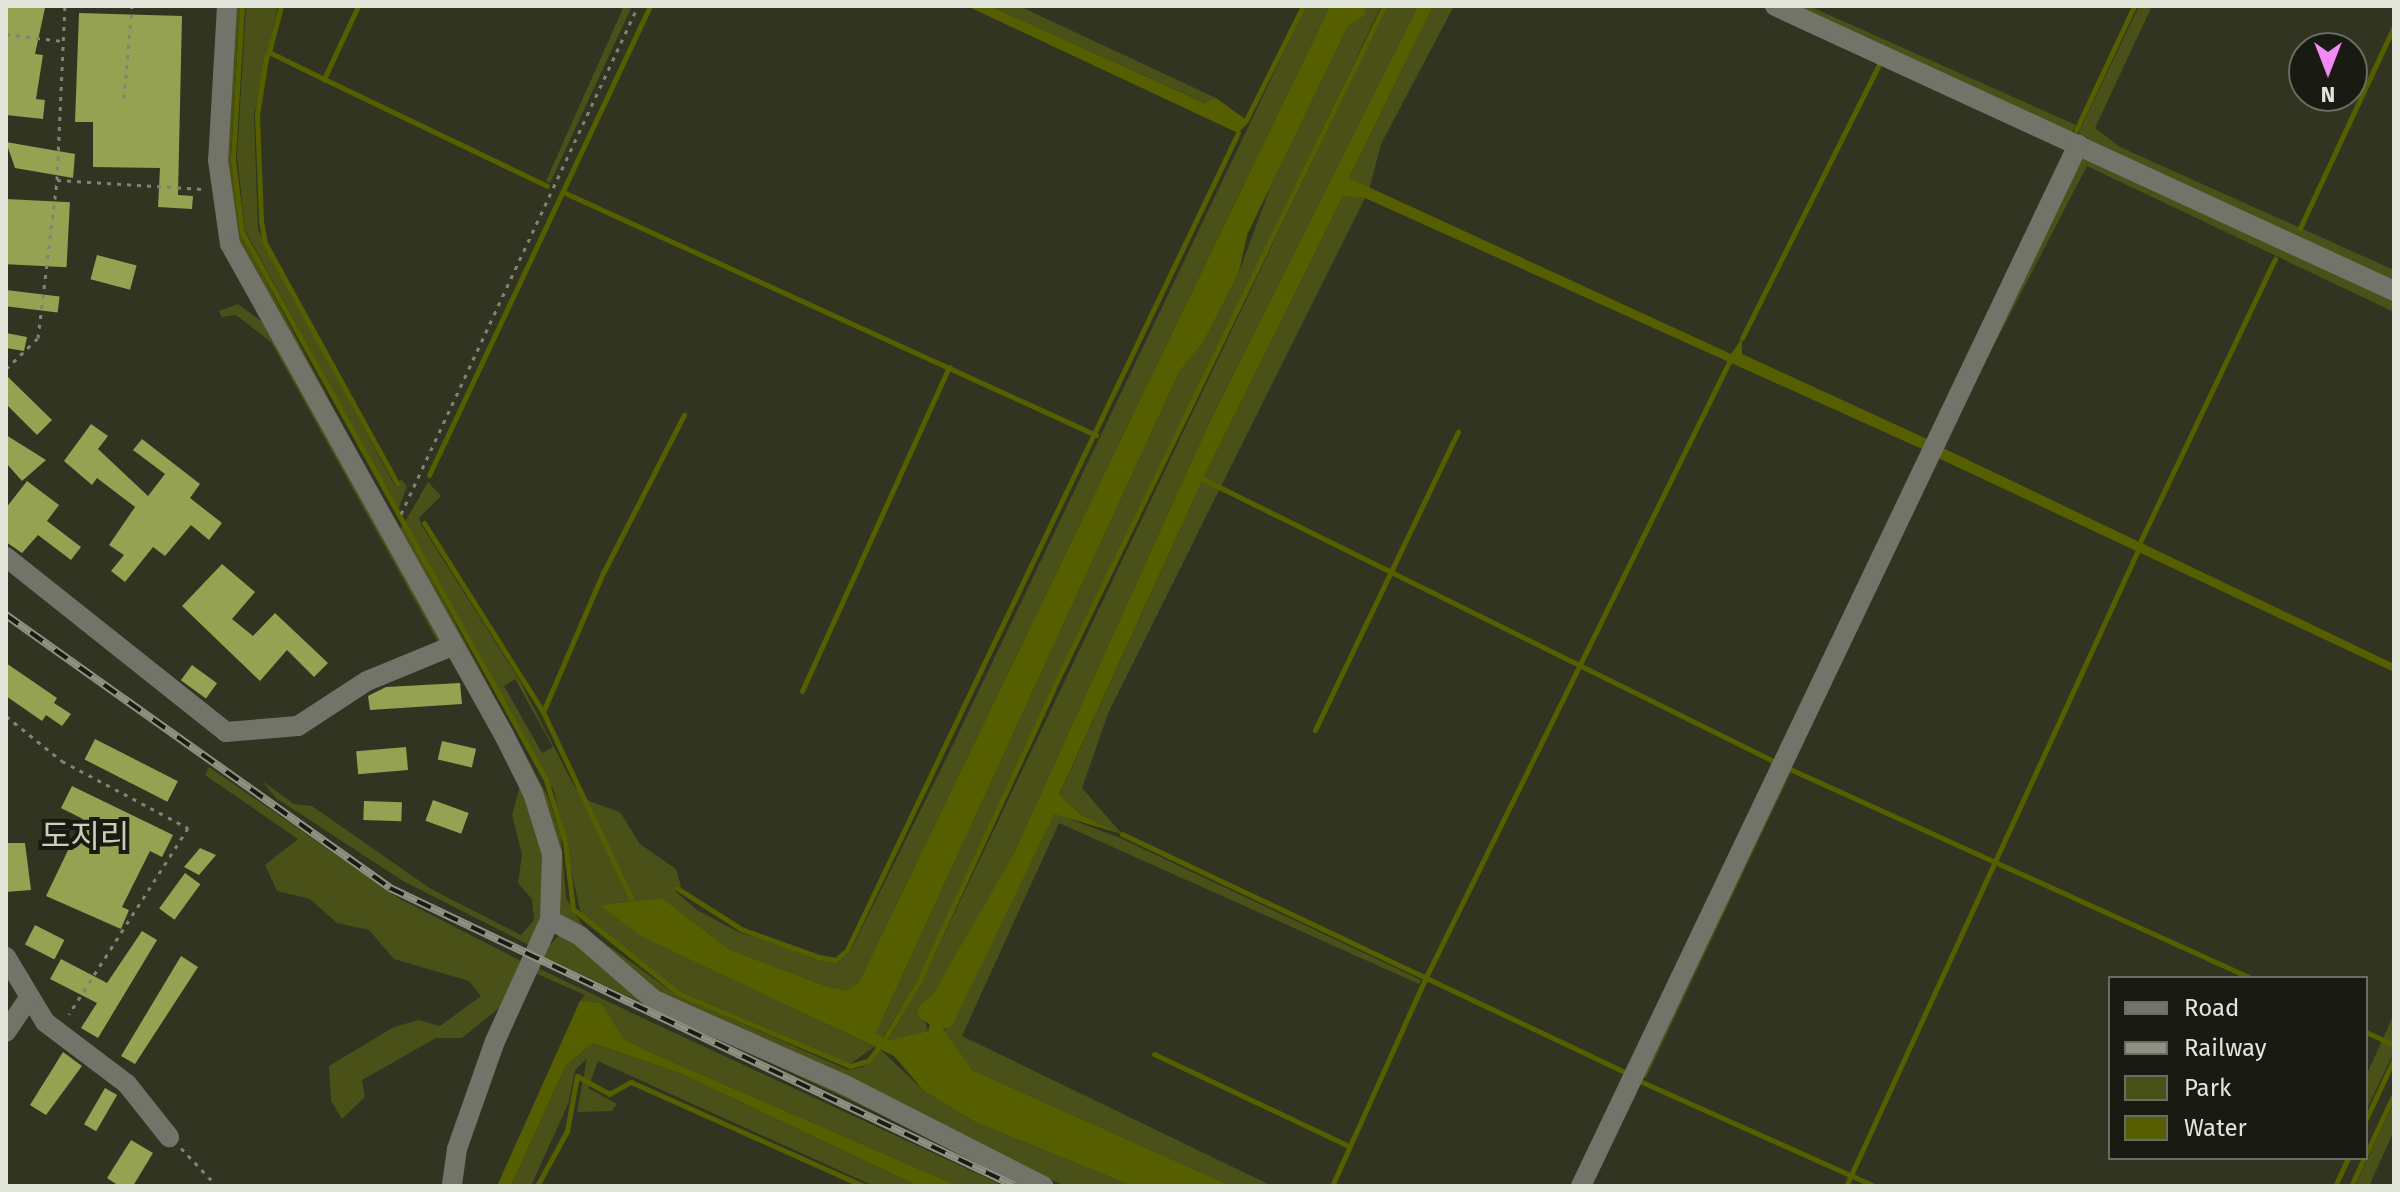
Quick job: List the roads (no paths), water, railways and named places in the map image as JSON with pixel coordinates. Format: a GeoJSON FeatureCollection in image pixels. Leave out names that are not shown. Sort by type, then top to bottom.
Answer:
{"type":"FeatureCollection","features":[{"type":"Feature","properties":{"kind":"street"},"geometry":{"type":"LineString","coordinates":[[227,6],[219,190],[244,274],[393,532],[544,823],[555,880],[550,920],[495,1041],[457,1149],[452,1186]]}},
{"type":"Feature","properties":{"kind":"street"},"geometry":{"type":"LineString","coordinates":[[1775,6],[2394,291]]}},
{"type":"Feature","properties":{"kind":"street"},"geometry":{"type":"LineString","coordinates":[[1581,1186],[2078,145]]}},
{"type":"Feature","properties":{"kind":"street"},"geometry":{"type":"LineString","coordinates":[[6,557],[226,732],[298,726],[367,681],[452,646]]}},
{"type":"Feature","properties":{"kind":"street"},"geometry":{"type":"LineString","coordinates":[[550,920],[580,936],[654,1000],[843,1084],[1043,1186]]}},
{"type":"Feature","properties":{"kind":"street"},"geometry":{"type":"LineString","coordinates":[[6,957],[28,999],[54,1030],[127,1084],[169,1137]]}},
{"type":"Feature","properties":{"kind":"street"},"geometry":{"type":"LineString","coordinates":[[6,1032],[28,999]]}},
{"type":"Feature","properties":{"kind":"water"},"geometry":{"type":"Polygon","coordinates":[[[967,6],[990,6],[1205,103],[1216,98],[1249,122],[1238,133],[967,6]]]}},
{"type":"Feature","properties":{"kind":"water"},"geometry":{"type":"Polygon","coordinates":[[[1330,6],[1364,6],[1365,15],[1348,26],[1247,235],[1239,272],[1204,341],[1179,372],[876,1033],[888,1040],[928,1031],[930,1025],[917,1015],[920,1005],[932,996],[1014,853],[1210,421],[1418,6],[1433,6],[1349,178],[1731,354],[1742,338],[1742,354],[1927,439],[1922,449],[1365,198],[1343,196],[1203,479],[1059,795],[1081,815],[1122,834],[1054,814],[952,1026],[943,1029],[972,1070],[1231,1186],[1132,1186],[973,1121],[923,1090],[894,1056],[641,936],[600,905],[662,898],[730,950],[828,987],[847,990],[859,982],[1330,6]]]}},
{"type":"Feature","properties":{"kind":"water"},"geometry":{"type":"Polygon","coordinates":[[[1941,447],[2394,664],[2394,672],[1936,457],[1941,447]]]}},
{"type":"Feature","properties":{"kind":"water"},"geometry":{"type":"Polygon","coordinates":[[[580,1001],[601,1003],[624,1039],[652,1053],[958,1186],[918,1186],[682,1074],[593,1043],[566,1065],[511,1186],[497,1186],[580,1001]]]}},
{"type":"Feature","properties":{"kind":"waterway"},"geometry":{"type":"LineString","coordinates":[[242,6],[233,159],[242,232],[546,780],[565,842],[573,909],[678,993],[850,1066],[868,1061],[878,1048]]}},
{"type":"Feature","properties":{"kind":"waterway"},"geometry":{"type":"LineString","coordinates":[[269,52],[281,6]]}},
{"type":"Feature","properties":{"kind":"waterway"},"geometry":{"type":"LineString","coordinates":[[358,6],[324,79],[547,186]]}},
{"type":"Feature","properties":{"kind":"waterway"},"geometry":{"type":"LineString","coordinates":[[429,475],[650,6]]}},
{"type":"Feature","properties":{"kind":"waterway"},"geometry":{"type":"LineString","coordinates":[[1246,120],[1303,6]]}},
{"type":"Feature","properties":{"kind":"waterway"},"geometry":{"type":"LineString","coordinates":[[885,1038],[919,981],[1053,689],[1384,6]]}},
{"type":"Feature","properties":{"kind":"waterway"},"geometry":{"type":"LineString","coordinates":[[2076,130],[2134,6]]}},
{"type":"Feature","properties":{"kind":"waterway"},"geometry":{"type":"LineString","coordinates":[[2300,228],[2394,26]]}},
{"type":"Feature","properties":{"kind":"waterway"},"geometry":{"type":"LineString","coordinates":[[324,79],[269,52],[266,58],[257,115],[261,221],[265,243],[397,483]]}},
{"type":"Feature","properties":{"kind":"waterway"},"geometry":{"type":"LineString","coordinates":[[1742,338],[1880,63]]}},
{"type":"Feature","properties":{"kind":"waterway"},"geometry":{"type":"LineString","coordinates":[[677,888],[741,929],[819,957],[836,960],[847,950],[1238,133]]}},
{"type":"Feature","properties":{"kind":"waterway"},"geometry":{"type":"LineString","coordinates":[[563,192],[1096,435]]}},
{"type":"Feature","properties":{"kind":"waterway"},"geometry":{"type":"LineString","coordinates":[[2139,544],[2275,259]]}},
{"type":"Feature","properties":{"kind":"waterway"},"geometry":{"type":"LineString","coordinates":[[1332,1186],[1425,979],[1730,360]]}},
{"type":"Feature","properties":{"kind":"waterway"},"geometry":{"type":"LineString","coordinates":[[802,691],[949,367]]}},
{"type":"Feature","properties":{"kind":"waterway"},"geometry":{"type":"LineString","coordinates":[[543,712],[603,573],[684,415]]}},
{"type":"Feature","properties":{"kind":"waterway"},"geometry":{"type":"LineString","coordinates":[[1315,730],[1458,431]]}},
{"type":"Feature","properties":{"kind":"waterway"},"geometry":{"type":"LineString","coordinates":[[1203,479],[1771,760]]}},
{"type":"Feature","properties":{"kind":"waterway"},"geometry":{"type":"LineString","coordinates":[[424,523],[543,712],[631,898]]}},
{"type":"Feature","properties":{"kind":"waterway"},"geometry":{"type":"LineString","coordinates":[[1846,1186],[2138,550]]}},
{"type":"Feature","properties":{"kind":"waterway"},"geometry":{"type":"LineString","coordinates":[[1790,769],[2247,976]]}},
{"type":"Feature","properties":{"kind":"waterway"},"geometry":{"type":"LineString","coordinates":[[1122,834],[1627,1073]]}},
{"type":"Feature","properties":{"kind":"waterway"},"geometry":{"type":"LineString","coordinates":[[2368,1033],[2394,1045]]}},
{"type":"Feature","properties":{"kind":"waterway"},"geometry":{"type":"LineString","coordinates":[[1154,1054],[1349,1146]]}},
{"type":"Feature","properties":{"kind":"waterway"},"geometry":{"type":"LineString","coordinates":[[2368,1115],[2394,1059]]}},
{"type":"Feature","properties":{"kind":"waterway"},"geometry":{"type":"LineString","coordinates":[[537,1186],[567,1131],[577,1076],[609,1094],[631,1082],[864,1186]]}},
{"type":"Feature","properties":{"kind":"waterway"},"geometry":{"type":"LineString","coordinates":[[1642,1082],[1874,1186]]}},
{"type":"Feature","properties":{"kind":"waterway"},"geometry":{"type":"LineString","coordinates":[[2368,1150],[2394,1094]]}},
{"type":"Feature","properties":{"kind":"waterway"},"geometry":{"type":"LineString","coordinates":[[2335,1186],[2347,1160]]}},
{"type":"Feature","properties":{"kind":"waterway"},"geometry":{"type":"LineString","coordinates":[[2351,1186],[2363,1160]]}},
{"type":"Feature","properties":{"kind":"railway"},"geometry":{"type":"LineString","coordinates":[[6,615],[390,888],[1015,1186]]}},
{"type":"Feature","properties":{"kind":"district","name":"도지리"},"geometry":{"type":"Point","coordinates":[85,836]}}]}
